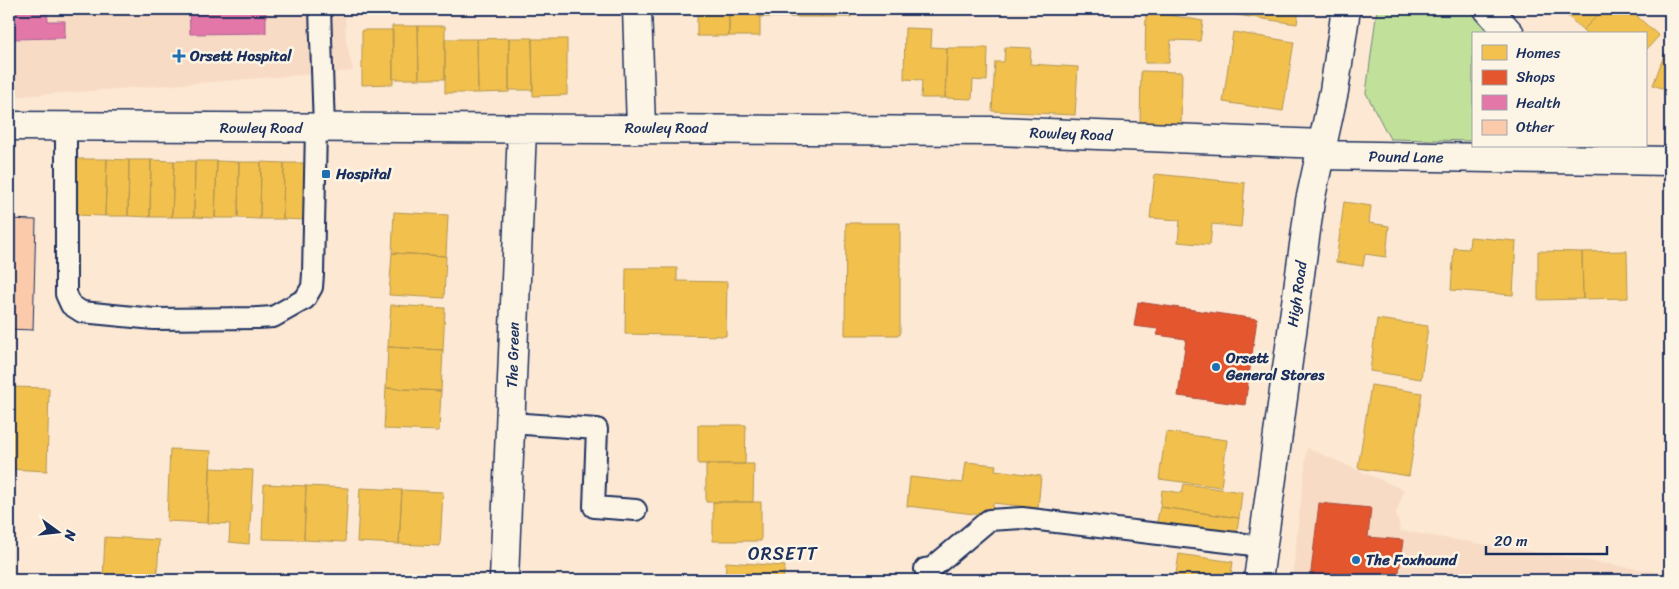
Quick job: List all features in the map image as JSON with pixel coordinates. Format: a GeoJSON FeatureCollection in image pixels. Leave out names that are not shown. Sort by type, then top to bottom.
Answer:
{"type":"FeatureCollection","features":[{"type":"Feature","properties":{"kind":"street"},"geometry":{"type":"LineString","coordinates":[[637,9],[641,127]]}},
{"type":"Feature","properties":{"kind":"street","name":"High Road"},"geometry":{"type":"LineString","coordinates":[[1258,580],[1310,201],[1322,150],[1346,9]]}},
{"type":"Feature","properties":{"kind":"street"},"geometry":{"type":"LineString","coordinates":[[1488,9],[1508,32]]}},
{"type":"Feature","properties":{"kind":"street","name":"Rowley Road"},"geometry":{"type":"LineString","coordinates":[[9,126],[522,129],[641,127],[996,130],[1322,150]]}},
{"type":"Feature","properties":{"kind":"street","name":"The Green"},"geometry":{"type":"LineString","coordinates":[[504,580],[522,129]]}},
{"type":"Feature","properties":{"kind":"street","name":"Pound Lane"},"geometry":{"type":"LineString","coordinates":[[1322,150],[1629,154],[1670,161]]}},
{"type":"Feature","properties":{"kind":"lane"},"geometry":{"type":"LineString","coordinates":[[66,126],[66,294],[71,305],[82,312],[154,319],[273,317],[305,299],[312,287],[320,128],[320,9]]}},
{"type":"Feature","properties":{"kind":"lane"},"geometry":{"type":"LineString","coordinates":[[510,423],[597,429],[594,507],[636,510]]}},
{"type":"Feature","properties":{"kind":"lane"},"geometry":{"type":"LineString","coordinates":[[924,569],[932,568],[989,520],[1022,518],[1262,546]]}},
{"type":"Feature","properties":{"kind":"shaded area","name":"Orsett Hospital"},"geometry":{"type":"Polygon","coordinates":[[[9,9],[345,9],[346,41],[353,71],[9,97],[9,9]]]}},
{"type":"Feature","properties":{"kind":"shaded area"},"geometry":{"type":"Polygon","coordinates":[[[1307,448],[1404,490],[1396,514],[1401,531],[1670,574],[1670,580],[1292,580],[1307,448]]]}},
{"type":"Feature","properties":{"kind":"green space"},"geometry":{"type":"Polygon","coordinates":[[[1377,9],[1471,9],[1491,32],[1472,32],[1472,141],[1390,139],[1366,93],[1377,9]]]}},
{"type":"Feature","properties":{"kind":"building: Homes"},"geometry":{"type":"Polygon","coordinates":[[[697,9],[729,9],[729,36],[697,36],[697,9]]]}},
{"type":"Feature","properties":{"kind":"building: Homes"},"geometry":{"type":"Polygon","coordinates":[[[729,9],[760,9],[760,36],[729,36],[729,9]]]}},
{"type":"Feature","properties":{"kind":"building: Homes"},"geometry":{"type":"Polygon","coordinates":[[[760,9],[792,9],[792,17],[760,17],[760,9]]]}},
{"type":"Feature","properties":{"kind":"building: Homes"},"geometry":{"type":"Polygon","coordinates":[[[792,9],[822,9],[822,17],[792,17],[792,9]]]}},
{"type":"Feature","properties":{"kind":"building: Homes"},"geometry":{"type":"Polygon","coordinates":[[[822,9],[851,9],[851,17],[822,17],[822,9]]]}},
{"type":"Feature","properties":{"kind":"building: Homes"},"geometry":{"type":"Polygon","coordinates":[[[1238,9],[1299,9],[1297,24],[1237,15],[1238,9]]]}},
{"type":"Feature","properties":{"kind":"building: Homes"},"geometry":{"type":"Polygon","coordinates":[[[1560,9],[1604,9],[1583,30],[1560,9]]]}},
{"type":"Feature","properties":{"kind":"building: Homes"},"geometry":{"type":"Polygon","coordinates":[[[1604,9],[1629,9],[1659,36],[1646,50],[1646,32],[1585,32],[1583,30],[1604,9]]]}},
{"type":"Feature","properties":{"kind":"building: Homes"},"geometry":{"type":"Polygon","coordinates":[[[1146,11],[1203,21],[1200,41],[1171,40],[1169,63],[1145,63],[1146,11]]]}},
{"type":"Feature","properties":{"kind":"building: Homes"},"geometry":{"type":"Polygon","coordinates":[[[392,26],[418,26],[419,79],[393,79],[392,26]]]}},
{"type":"Feature","properties":{"kind":"building: Homes"},"geometry":{"type":"Polygon","coordinates":[[[418,26],[445,26],[445,79],[419,79],[418,26]]]}},
{"type":"Feature","properties":{"kind":"building: Homes"},"geometry":{"type":"Polygon","coordinates":[[[905,28],[932,29],[931,47],[947,48],[945,98],[921,98],[922,80],[904,79],[905,28]]]}},
{"type":"Feature","properties":{"kind":"building: Homes"},"geometry":{"type":"Polygon","coordinates":[[[362,30],[393,30],[393,84],[362,85],[362,30]]]}},
{"type":"Feature","properties":{"kind":"building: Homes"},"geometry":{"type":"Polygon","coordinates":[[[1233,32],[1294,42],[1283,111],[1223,102],[1233,32]]]}},
{"type":"Feature","properties":{"kind":"building: Homes"},"geometry":{"type":"Polygon","coordinates":[[[509,38],[509,92],[478,93],[477,39],[509,38]]]}},
{"type":"Feature","properties":{"kind":"building: Homes"},"geometry":{"type":"Polygon","coordinates":[[[509,38],[532,38],[533,90],[509,90],[509,38]]]}},
{"type":"Feature","properties":{"kind":"building: Homes"},"geometry":{"type":"Polygon","coordinates":[[[445,39],[477,39],[478,93],[445,93],[445,39]]]}},
{"type":"Feature","properties":{"kind":"building: Homes"},"geometry":{"type":"Polygon","coordinates":[[[532,39],[567,39],[567,95],[533,96],[532,39]]]}},
{"type":"Feature","properties":{"kind":"building: Homes"},"geometry":{"type":"Polygon","coordinates":[[[1670,42],[1670,91],[1653,85],[1670,42]]]}},
{"type":"Feature","properties":{"kind":"building: Homes"},"geometry":{"type":"Polygon","coordinates":[[[1005,47],[1031,48],[1030,64],[1078,67],[1075,115],[992,111],[995,62],[1004,62],[1005,47]]]}},
{"type":"Feature","properties":{"kind":"building: Homes"},"geometry":{"type":"Polygon","coordinates":[[[947,48],[988,48],[987,81],[973,80],[972,99],[945,98],[947,48]]]}},
{"type":"Feature","properties":{"kind":"building: Homes"},"geometry":{"type":"Polygon","coordinates":[[[1141,71],[1182,72],[1181,125],[1140,124],[1141,71]]]}},
{"type":"Feature","properties":{"kind":"building: Homes"},"geometry":{"type":"Polygon","coordinates":[[[77,159],[107,159],[105,216],[76,215],[77,159]]]}},
{"type":"Feature","properties":{"kind":"building: Homes"},"geometry":{"type":"Polygon","coordinates":[[[107,159],[129,160],[128,216],[105,216],[107,159]]]}},
{"type":"Feature","properties":{"kind":"building: Homes"},"geometry":{"type":"Polygon","coordinates":[[[129,160],[151,160],[150,217],[128,216],[129,160]]]}},
{"type":"Feature","properties":{"kind":"building: Homes"},"geometry":{"type":"Polygon","coordinates":[[[151,160],[174,161],[172,217],[150,217],[151,160]]]}},
{"type":"Feature","properties":{"kind":"building: Homes"},"geometry":{"type":"Polygon","coordinates":[[[174,161],[195,161],[194,217],[172,217],[174,161]]]}},
{"type":"Feature","properties":{"kind":"building: Homes"},"geometry":{"type":"Polygon","coordinates":[[[195,161],[217,161],[215,218],[194,217],[195,161]]]}},
{"type":"Feature","properties":{"kind":"building: Homes"},"geometry":{"type":"Polygon","coordinates":[[[217,161],[239,162],[238,218],[215,218],[217,161]]]}},
{"type":"Feature","properties":{"kind":"building: Homes"},"geometry":{"type":"Polygon","coordinates":[[[239,162],[261,162],[260,219],[238,218],[239,162]]]}},
{"type":"Feature","properties":{"kind":"building: Homes"},"geometry":{"type":"Polygon","coordinates":[[[261,162],[284,163],[283,219],[260,219],[261,162]]]}},
{"type":"Feature","properties":{"kind":"building: Homes"},"geometry":{"type":"Polygon","coordinates":[[[284,163],[307,163],[306,220],[283,219],[284,163]]]}},
{"type":"Feature","properties":{"kind":"building: Homes"},"geometry":{"type":"Polygon","coordinates":[[[1155,174],[1245,183],[1241,227],[1212,224],[1210,245],[1178,242],[1180,220],[1150,218],[1155,174]]]}},
{"type":"Feature","properties":{"kind":"building: Homes"},"geometry":{"type":"Polygon","coordinates":[[[1344,202],[1371,206],[1369,223],[1389,226],[1386,257],[1365,254],[1363,266],[1336,262],[1344,202]]]}},
{"type":"Feature","properties":{"kind":"building: Homes"},"geometry":{"type":"Polygon","coordinates":[[[394,212],[448,215],[446,256],[392,253],[394,212]]]}},
{"type":"Feature","properties":{"kind":"building: Homes"},"geometry":{"type":"Polygon","coordinates":[[[846,223],[900,223],[900,335],[845,335],[846,223]]]}},
{"type":"Feature","properties":{"kind":"building: Homes"},"geometry":{"type":"Polygon","coordinates":[[[1470,237],[1516,241],[1513,295],[1451,290],[1454,248],[1469,249],[1470,237]]]}},
{"type":"Feature","properties":{"kind":"building: Homes"},"geometry":{"type":"Polygon","coordinates":[[[1538,251],[1582,252],[1583,299],[1538,300],[1538,251]]]}},
{"type":"Feature","properties":{"kind":"building: Homes"},"geometry":{"type":"Polygon","coordinates":[[[1627,251],[1628,298],[1583,299],[1582,252],[1627,251]]]}},
{"type":"Feature","properties":{"kind":"building: Homes"},"geometry":{"type":"Polygon","coordinates":[[[392,253],[446,256],[444,298],[389,295],[392,253]]]}},
{"type":"Feature","properties":{"kind":"building: Homes"},"geometry":{"type":"Polygon","coordinates":[[[626,268],[677,268],[677,281],[727,282],[726,336],[625,334],[626,268]]]}},
{"type":"Feature","properties":{"kind":"building: Homes"},"geometry":{"type":"Polygon","coordinates":[[[391,305],[445,308],[443,350],[388,347],[391,305]]]}},
{"type":"Feature","properties":{"kind":"building: Homes"},"geometry":{"type":"Polygon","coordinates":[[[1377,319],[1428,326],[1421,379],[1370,371],[1377,319]]]}},
{"type":"Feature","properties":{"kind":"building: Homes"},"geometry":{"type":"Polygon","coordinates":[[[388,347],[443,350],[441,391],[386,388],[388,347]]]}},
{"type":"Feature","properties":{"kind":"building: Homes"},"geometry":{"type":"Polygon","coordinates":[[[1371,385],[1422,393],[1409,476],[1358,468],[1371,385]]]}},
{"type":"Feature","properties":{"kind":"building: Homes"},"geometry":{"type":"Polygon","coordinates":[[[9,387],[49,388],[47,471],[9,469],[9,387]]]}},
{"type":"Feature","properties":{"kind":"building: Homes"},"geometry":{"type":"Polygon","coordinates":[[[386,388],[441,391],[439,431],[384,429],[386,388]]]}},
{"type":"Feature","properties":{"kind":"building: Homes"},"geometry":{"type":"Polygon","coordinates":[[[698,425],[746,425],[745,464],[698,464],[698,425]]]}},
{"type":"Feature","properties":{"kind":"building: Homes"},"geometry":{"type":"Polygon","coordinates":[[[1166,432],[1227,440],[1221,487],[1159,479],[1166,432]]]}},
{"type":"Feature","properties":{"kind":"building: Homes"},"geometry":{"type":"Polygon","coordinates":[[[170,449],[211,451],[208,523],[167,521],[170,449]]]}},
{"type":"Feature","properties":{"kind":"building: Homes"},"geometry":{"type":"Polygon","coordinates":[[[966,462],[996,465],[995,470],[1041,476],[1038,508],[993,503],[991,516],[907,506],[910,477],[963,483],[966,462]]]}},
{"type":"Feature","properties":{"kind":"building: Homes"},"geometry":{"type":"Polygon","coordinates":[[[706,464],[754,464],[753,502],[706,502],[706,464]]]}},
{"type":"Feature","properties":{"kind":"building: Homes"},"geometry":{"type":"Polygon","coordinates":[[[210,468],[253,470],[249,544],[229,542],[230,524],[208,523],[210,468]]]}},
{"type":"Feature","properties":{"kind":"building: Homes"},"geometry":{"type":"Polygon","coordinates":[[[264,484],[306,486],[304,540],[262,539],[264,484]]]}},
{"type":"Feature","properties":{"kind":"building: Homes"},"geometry":{"type":"Polygon","coordinates":[[[1184,484],[1242,492],[1239,518],[1160,507],[1162,490],[1182,493],[1184,484]]]}},
{"type":"Feature","properties":{"kind":"building: Homes"},"geometry":{"type":"Polygon","coordinates":[[[306,486],[348,488],[345,542],[304,540],[306,486]]]}},
{"type":"Feature","properties":{"kind":"building: Homes"},"geometry":{"type":"Polygon","coordinates":[[[360,488],[402,490],[399,544],[357,542],[360,488]]]}},
{"type":"Feature","properties":{"kind":"building: Homes"},"geometry":{"type":"Polygon","coordinates":[[[402,490],[443,492],[440,546],[399,544],[402,490]]]}},
{"type":"Feature","properties":{"kind":"building: Homes"},"geometry":{"type":"Polygon","coordinates":[[[713,502],[761,502],[761,541],[713,541],[713,502]]]}},
{"type":"Feature","properties":{"kind":"building: Homes"},"geometry":{"type":"Polygon","coordinates":[[[1160,507],[1239,518],[1235,542],[1177,534],[1178,525],[1157,522],[1160,507]]]}},
{"type":"Feature","properties":{"kind":"building: Homes"},"geometry":{"type":"Polygon","coordinates":[[[105,537],[159,540],[157,580],[103,579],[105,537]]]}},
{"type":"Feature","properties":{"kind":"building: Homes"},"geometry":{"type":"Polygon","coordinates":[[[1179,554],[1233,562],[1230,580],[1175,580],[1179,554]]]}},
{"type":"Feature","properties":{"kind":"building: Homes"},"geometry":{"type":"Polygon","coordinates":[[[726,562],[785,566],[783,580],[725,580],[726,562]]]}},
{"type":"Feature","properties":{"kind":"building: Shops","name":"Orsett General Stores"},"geometry":{"type":"Polygon","coordinates":[[[1138,302],[1257,319],[1245,405],[1178,396],[1186,339],[1157,335],[1158,329],[1134,326],[1138,302]]]}},
{"type":"Feature","properties":{"kind":"building: Shops","name":"The Foxhound"},"geometry":{"type":"Polygon","coordinates":[[[1319,503],[1371,508],[1368,537],[1403,540],[1398,580],[1310,580],[1319,503]]]}},
{"type":"Feature","properties":{"kind":"building: Health"},"geometry":{"type":"Polygon","coordinates":[[[9,9],[47,9],[48,21],[65,21],[65,38],[9,39],[9,9]]]}},
{"type":"Feature","properties":{"kind":"building: Health"},"geometry":{"type":"Polygon","coordinates":[[[189,9],[266,9],[266,33],[190,34],[189,9]]]}},
{"type":"Feature","properties":{"kind":"building: Other"},"geometry":{"type":"Polygon","coordinates":[[[9,219],[36,220],[33,330],[9,329],[9,219]]]}},
{"type":"Feature","properties":{"kind":"place","name":"Orsett Hospital"},"geometry":{"type":"Point","coordinates":[179,56]}},
{"type":"Feature","properties":{"kind":"place","name":"Hospital"},"geometry":{"type":"Point","coordinates":[326,174]}},
{"type":"Feature","properties":{"kind":"place","name":"Orsett General Stores"},"geometry":{"type":"Point","coordinates":[1216,367]}},
{"type":"Feature","properties":{"kind":"place","name":"The Foxhound"},"geometry":{"type":"Point","coordinates":[1356,560]}},
{"type":"Feature","properties":{"kind":"district","name":"ORSETT"},"geometry":{"type":"Point","coordinates":[783,554]}}]}
